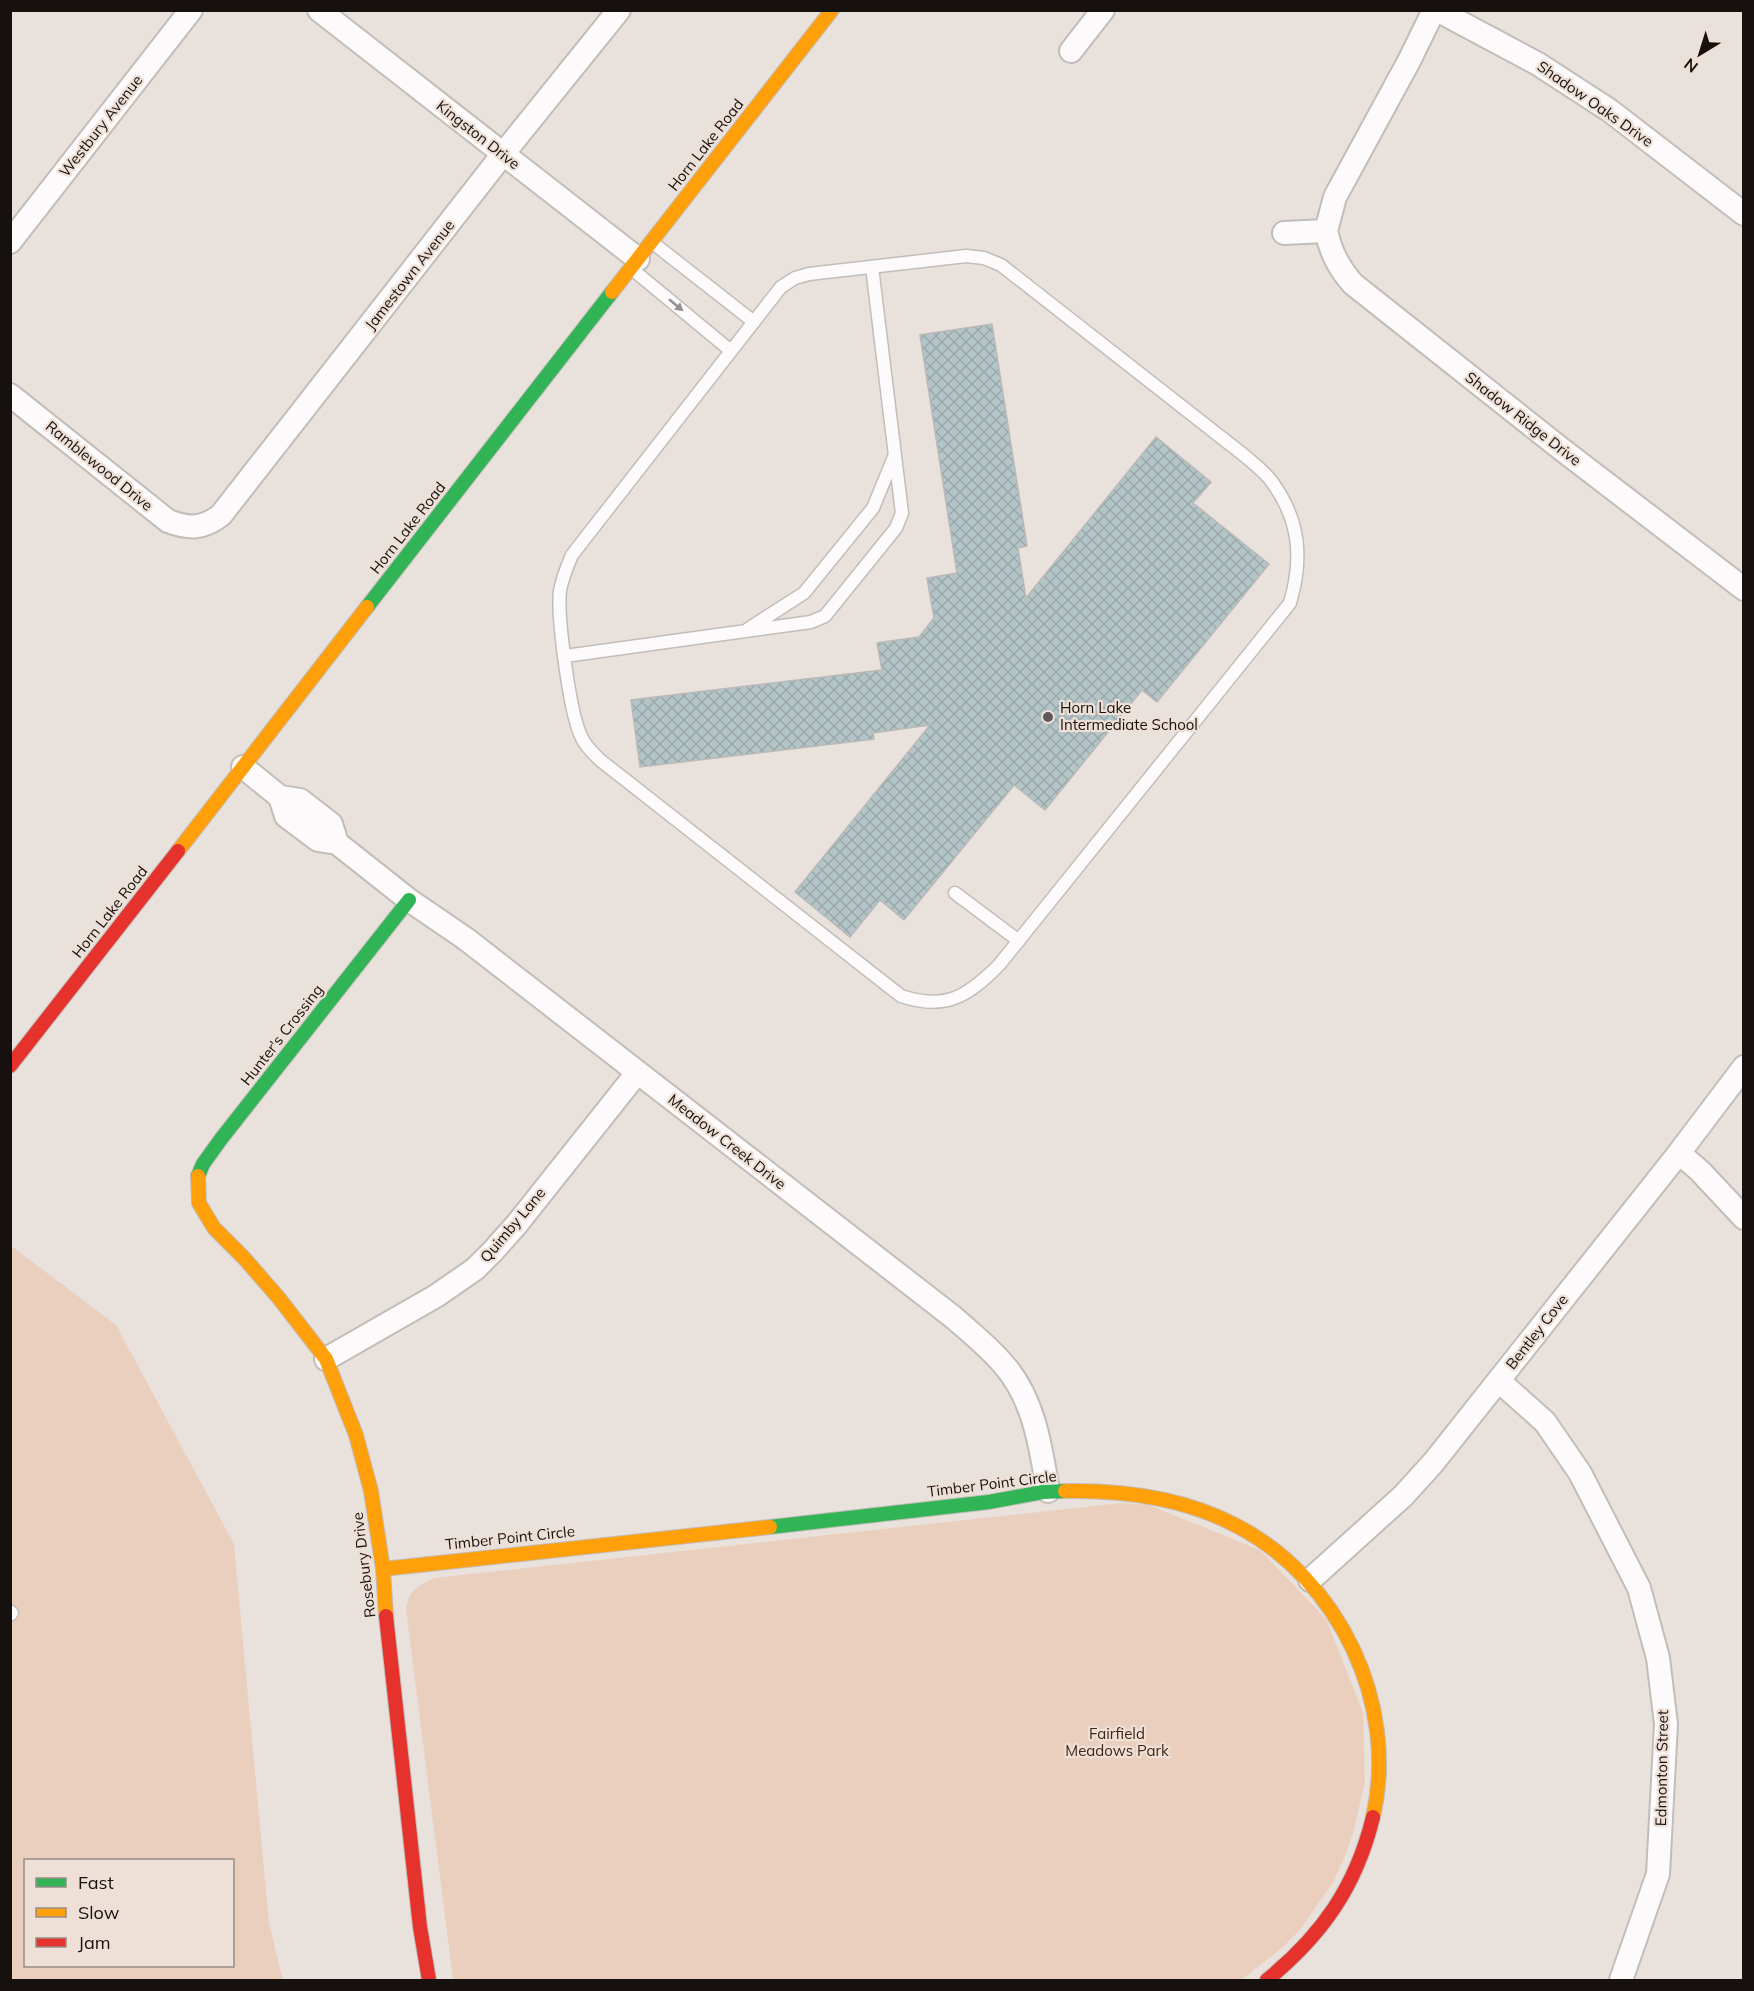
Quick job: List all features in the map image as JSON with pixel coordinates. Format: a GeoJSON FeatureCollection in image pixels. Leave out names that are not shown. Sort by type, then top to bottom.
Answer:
{"type":"FeatureCollection","features":[{"type":"Feature","properties":{"kind":"street","name":"Westbury Avenue"},"geometry":{"type":"LineString","coordinates":[[10,242],[191,10]]}},
{"type":"Feature","properties":{"kind":"street","name":"Kingston Drive"},"geometry":{"type":"LineString","coordinates":[[319,10],[503,154],[640,256]]}},
{"type":"Feature","properties":{"kind":"street","name":"Jamestown Avenue"},"geometry":{"type":"LineString","coordinates":[[193,527],[211,523],[221,515],[503,154],[620,10]]}},
{"type":"Feature","properties":{"kind":"street","name":"Horn Lake Road"},"geometry":{"type":"LineString","coordinates":[[14,1055],[243,767],[831,10]]}},
{"type":"Feature","properties":{"kind":"street"},"geometry":{"type":"LineString","coordinates":[[1071,51],[1103,10]]}},
{"type":"Feature","properties":{"kind":"street"},"geometry":{"type":"LineString","coordinates":[[1284,233],[1326,231],[1335,197],[1436,10]]}},
{"type":"Feature","properties":{"kind":"street","name":"Shadow Oaks Drive"},"geometry":{"type":"LineString","coordinates":[[1436,10],[1538,64],[1609,110],[1743,214]]}},
{"type":"Feature","properties":{"kind":"street","name":"Shadow Ridge Drive"},"geometry":{"type":"LineString","coordinates":[[1326,231],[1331,253],[1340,270],[1353,284],[1743,589]]}},
{"type":"Feature","properties":{"kind":"street","name":"Ramblewood Drive"},"geometry":{"type":"LineString","coordinates":[[10,395],[168,521],[193,527]]}},
{"type":"Feature","properties":{"kind":"street","name":"Meadow Creek Drive"},"geometry":{"type":"LineString","coordinates":[[243,767],[280,797],[300,800],[331,824],[337,843],[409,900],[466,939],[953,1317],[1006,1366],[1021,1391],[1040,1444],[1048,1491]]}},
{"type":"Feature","properties":{"kind":"street","name":"Hunter's Crossing"},"geometry":{"type":"LineString","coordinates":[[198,1197],[197,1178],[203,1164],[409,900]]}},
{"type":"Feature","properties":{"kind":"street","name":"Bentley Cove"},"geometry":{"type":"LineString","coordinates":[[1310,1580],[1403,1496],[1432,1463],[1679,1153],[1743,1067]]}},
{"type":"Feature","properties":{"kind":"street","name":"Quimby Lane"},"geometry":{"type":"LineString","coordinates":[[326,1359],[436,1296],[475,1269],[517,1224],[636,1073]]}},
{"type":"Feature","properties":{"kind":"street"},"geometry":{"type":"LineString","coordinates":[[1679,1153],[1700,1170],[1743,1218]]}},
{"type":"Feature","properties":{"kind":"street","name":"Rosebury Drive"},"geometry":{"type":"LineString","coordinates":[[198,1197],[214,1228],[278,1297],[326,1359],[356,1435],[371,1491],[383,1569],[388,1636],[420,1927],[429,1980]]}},
{"type":"Feature","properties":{"kind":"street","name":"Edmonton Street"},"geometry":{"type":"LineString","coordinates":[[1499,1381],[1545,1422],[1580,1473],[1639,1588],[1658,1658],[1666,1724],[1658,1874],[1625,1979]]}},
{"type":"Feature","properties":{"kind":"street","name":"Timber Point Circle"},"geometry":{"type":"LineString","coordinates":[[383,1569],[875,1516],[1006,1500],[1048,1491],[1119,1492],[1150,1496],[1200,1509],[1243,1529],[1266,1544],[1310,1580],[1351,1643],[1366,1679],[1378,1737],[1378,1791],[1374,1819],[1362,1860],[1341,1901],[1312,1941],[1282,1970],[1266,1980]]}},
{"type":"Feature","properties":{"kind":"lane"},"geometry":{"type":"LineString","coordinates":[[640,256],[753,322]]}},
{"type":"Feature","properties":{"kind":"lane"},"geometry":{"type":"LineString","coordinates":[[640,256],[731,351]]}},
{"type":"Feature","properties":{"kind":"lane"},"geometry":{"type":"LineString","coordinates":[[966,256],[984,258],[1001,265],[1245,456],[1271,481],[1285,504],[1296,540],[1299,561],[1290,603],[999,965],[980,984],[963,996],[948,1001],[917,1001],[901,996],[600,760],[581,738],[573,719],[560,615],[560,592],[572,555],[781,287],[795,278],[810,274],[872,267],[966,256]]}},
{"type":"Feature","properties":{"kind":"lane"},"geometry":{"type":"LineString","coordinates":[[565,656],[811,622],[825,616],[896,528],[902,513],[872,267]]}},
{"type":"Feature","properties":{"kind":"lane"},"geometry":{"type":"LineString","coordinates":[[744,631],[804,592],[873,508],[895,455]]}},
{"type":"Feature","properties":{"kind":"lane"},"geometry":{"type":"LineString","coordinates":[[955,893],[1019,941]]}},
{"type":"Feature","properties":{"kind":"green space"},"geometry":{"type":"Polygon","coordinates":[[[10,1245],[116,1325],[234,1544],[269,1923],[283,1980],[11,1980],[10,1245]]]}},
{"type":"Feature","properties":{"kind":"green space","name":"Fairfield Meadows Park"},"geometry":{"type":"Polygon","coordinates":[[[1121,1503],[1149,1505],[1260,1550],[1326,1619],[1363,1712],[1365,1781],[1354,1830],[1343,1861],[1332,1884],[1299,1931],[1282,1948],[1245,1977],[1240,1980],[453,1980],[406,1609],[409,1597],[419,1586],[434,1578],[1121,1503]]]}},
{"type":"Feature","properties":{"kind":"building"},"geometry":{"type":"Polygon","coordinates":[[[992,324],[1027,546],[1018,548],[1026,598],[1156,437],[1211,482],[1193,503],[1269,564],[1157,702],[1142,690],[1045,810],[1014,785],[904,920],[880,900],[850,937],[795,892],[930,725],[873,733],[874,739],[640,767],[631,700],[882,670],[877,643],[919,637],[934,618],[927,578],[957,573],[920,335],[992,324]]]}},
{"type":"Feature","properties":{"kind":"traffic: fast"},"geometry":{"type":"LineString","coordinates":[[367,607],[612,292]]}},
{"type":"Feature","properties":{"kind":"traffic: fast"},"geometry":{"type":"LineString","coordinates":[[198,1176],[203,1164],[221,1139],[409,900]]}},
{"type":"Feature","properties":{"kind":"traffic: fast"},"geometry":{"type":"LineString","coordinates":[[770,1527],[1065,1491]]}},
{"type":"Feature","properties":{"kind":"traffic: slow"},"geometry":{"type":"LineString","coordinates":[[612,292],[832,10]]}},
{"type":"Feature","properties":{"kind":"traffic: slow"},"geometry":{"type":"LineString","coordinates":[[178,851],[367,607]]}},
{"type":"Feature","properties":{"kind":"traffic: slow"},"geometry":{"type":"LineString","coordinates":[[198,1176],[199,1203],[214,1228],[278,1297],[326,1359],[356,1435],[371,1491],[383,1569],[386,1616]]}},
{"type":"Feature","properties":{"kind":"traffic: slow"},"geometry":{"type":"LineString","coordinates":[[1065,1491],[1132,1494],[1175,1502],[1217,1516],[1273,1549],[1305,1578],[1332,1612],[1353,1649],[1368,1689],[1377,1731],[1379,1774],[1373,1817]]}},
{"type":"Feature","properties":{"kind":"traffic: slow"},"geometry":{"type":"LineString","coordinates":[[383,1569],[770,1527]]}},
{"type":"Feature","properties":{"kind":"traffic: jam"},"geometry":{"type":"LineString","coordinates":[[10,1066],[178,851]]}},
{"type":"Feature","properties":{"kind":"traffic: jam"},"geometry":{"type":"LineString","coordinates":[[386,1616],[420,1927],[429,1980]]}},
{"type":"Feature","properties":{"kind":"traffic: jam"},"geometry":{"type":"LineString","coordinates":[[1267,1980],[1304,1945],[1334,1908],[1357,1866],[1373,1817]]}},
{"type":"Feature","properties":{"kind":"place","name":"Horn Lake Intermediate School"},"geometry":{"type":"Point","coordinates":[1048,717]}}]}
